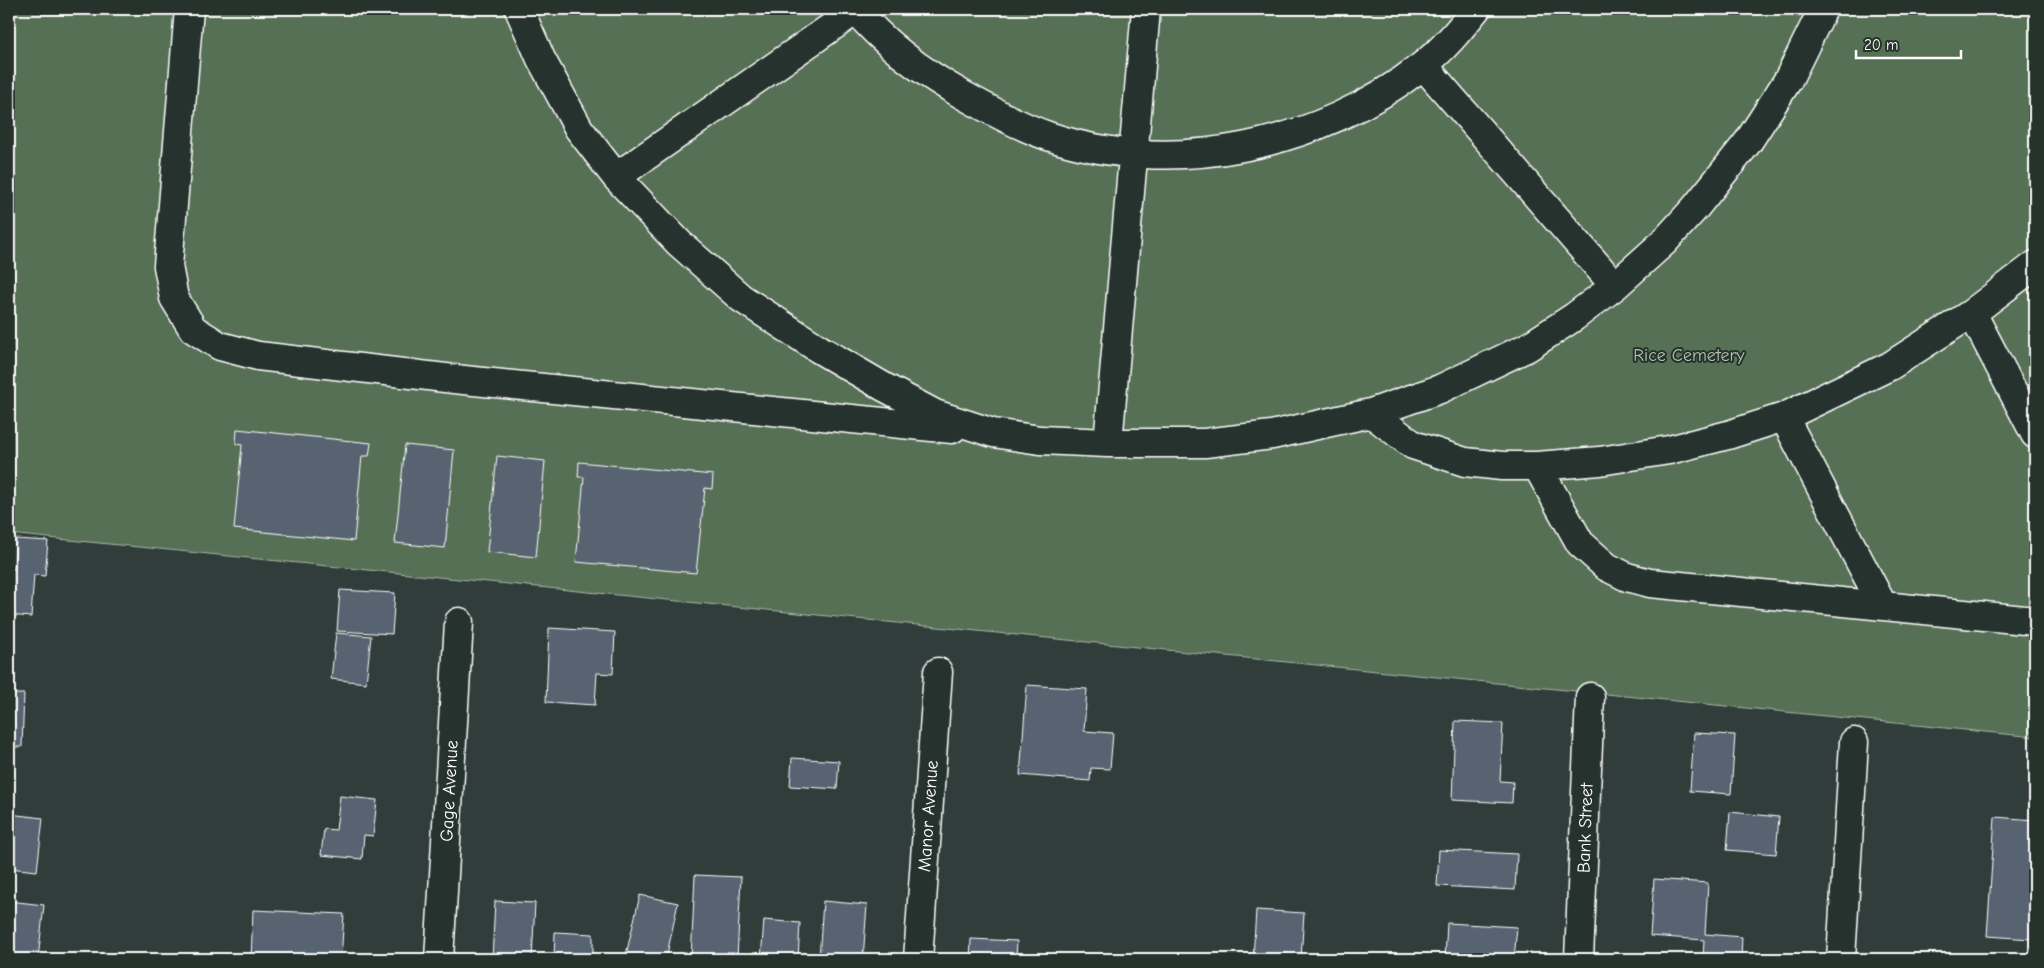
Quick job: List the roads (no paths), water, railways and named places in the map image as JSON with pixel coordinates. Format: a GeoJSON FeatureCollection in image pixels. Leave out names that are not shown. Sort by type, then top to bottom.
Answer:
{"type":"FeatureCollection","features":[{"type":"Feature","properties":{"kind":"street"},"geometry":{"type":"LineString","coordinates":[[189,9],[168,266],[174,298],[193,329],[220,346],[258,356],[454,379],[993,433],[1040,440],[1108,443],[1205,443],[1272,435],[1370,414],[1440,389],[1528,347],[1574,317],[1615,286],[1664,242],[1695,208],[1748,142],[1788,80],[1823,9]]}},
{"type":"Feature","properties":{"kind":"street"},"geometry":{"type":"LineString","coordinates":[[519,9],[541,58],[579,129],[616,177],[679,243],[741,298],[819,349],[884,387],[936,414],[993,433]]}},
{"type":"Feature","properties":{"kind":"street"},"geometry":{"type":"LineString","coordinates":[[1108,443],[1146,9]]}},
{"type":"Feature","properties":{"kind":"street"},"geometry":{"type":"LineString","coordinates":[[616,177],[855,10],[894,49],[939,81],[989,110],[1048,136],[1093,147],[1133,153],[1206,153],[1266,142],[1337,119],[1381,95],[1424,65],[1461,28],[1476,9]]}},
{"type":"Feature","properties":{"kind":"street"},"geometry":{"type":"LineString","coordinates":[[1424,65],[1615,286]]}},
{"type":"Feature","properties":{"kind":"street"},"geometry":{"type":"LineString","coordinates":[[1370,414],[1413,445],[1465,462],[1502,466],[1537,466],[1600,460],[1669,450],[1728,435],[1784,417],[1890,366],[1972,314],[2035,265]]}},
{"type":"Feature","properties":{"kind":"street"},"geometry":{"type":"LineString","coordinates":[[1972,314],[2035,434]]}},
{"type":"Feature","properties":{"kind":"street"},"geometry":{"type":"LineString","coordinates":[[1784,417],[1883,606]]}},
{"type":"Feature","properties":{"kind":"street"},"geometry":{"type":"LineString","coordinates":[[1537,466],[1580,543],[1607,567],[1627,577],[1650,583],[2035,621]]}},
{"type":"Feature","properties":{"kind":"street","name":"Gage Avenue"},"geometry":{"type":"LineString","coordinates":[[439,959],[459,622]]}},
{"type":"Feature","properties":{"kind":"street","name":"Manor Avenue"},"geometry":{"type":"LineString","coordinates":[[918,959],[938,672]]}},
{"type":"Feature","properties":{"kind":"street","name":"Bank Street"},"geometry":{"type":"LineString","coordinates":[[1579,959],[1590,697]]}},
{"type":"Feature","properties":{"kind":"street"},"geometry":{"type":"LineString","coordinates":[[1842,959],[1854,742]]}},
{"type":"Feature","properties":{"kind":"park label","name":"Rice Cemetery"},"geometry":{"type":"Point","coordinates":[1689,355]}}]}
